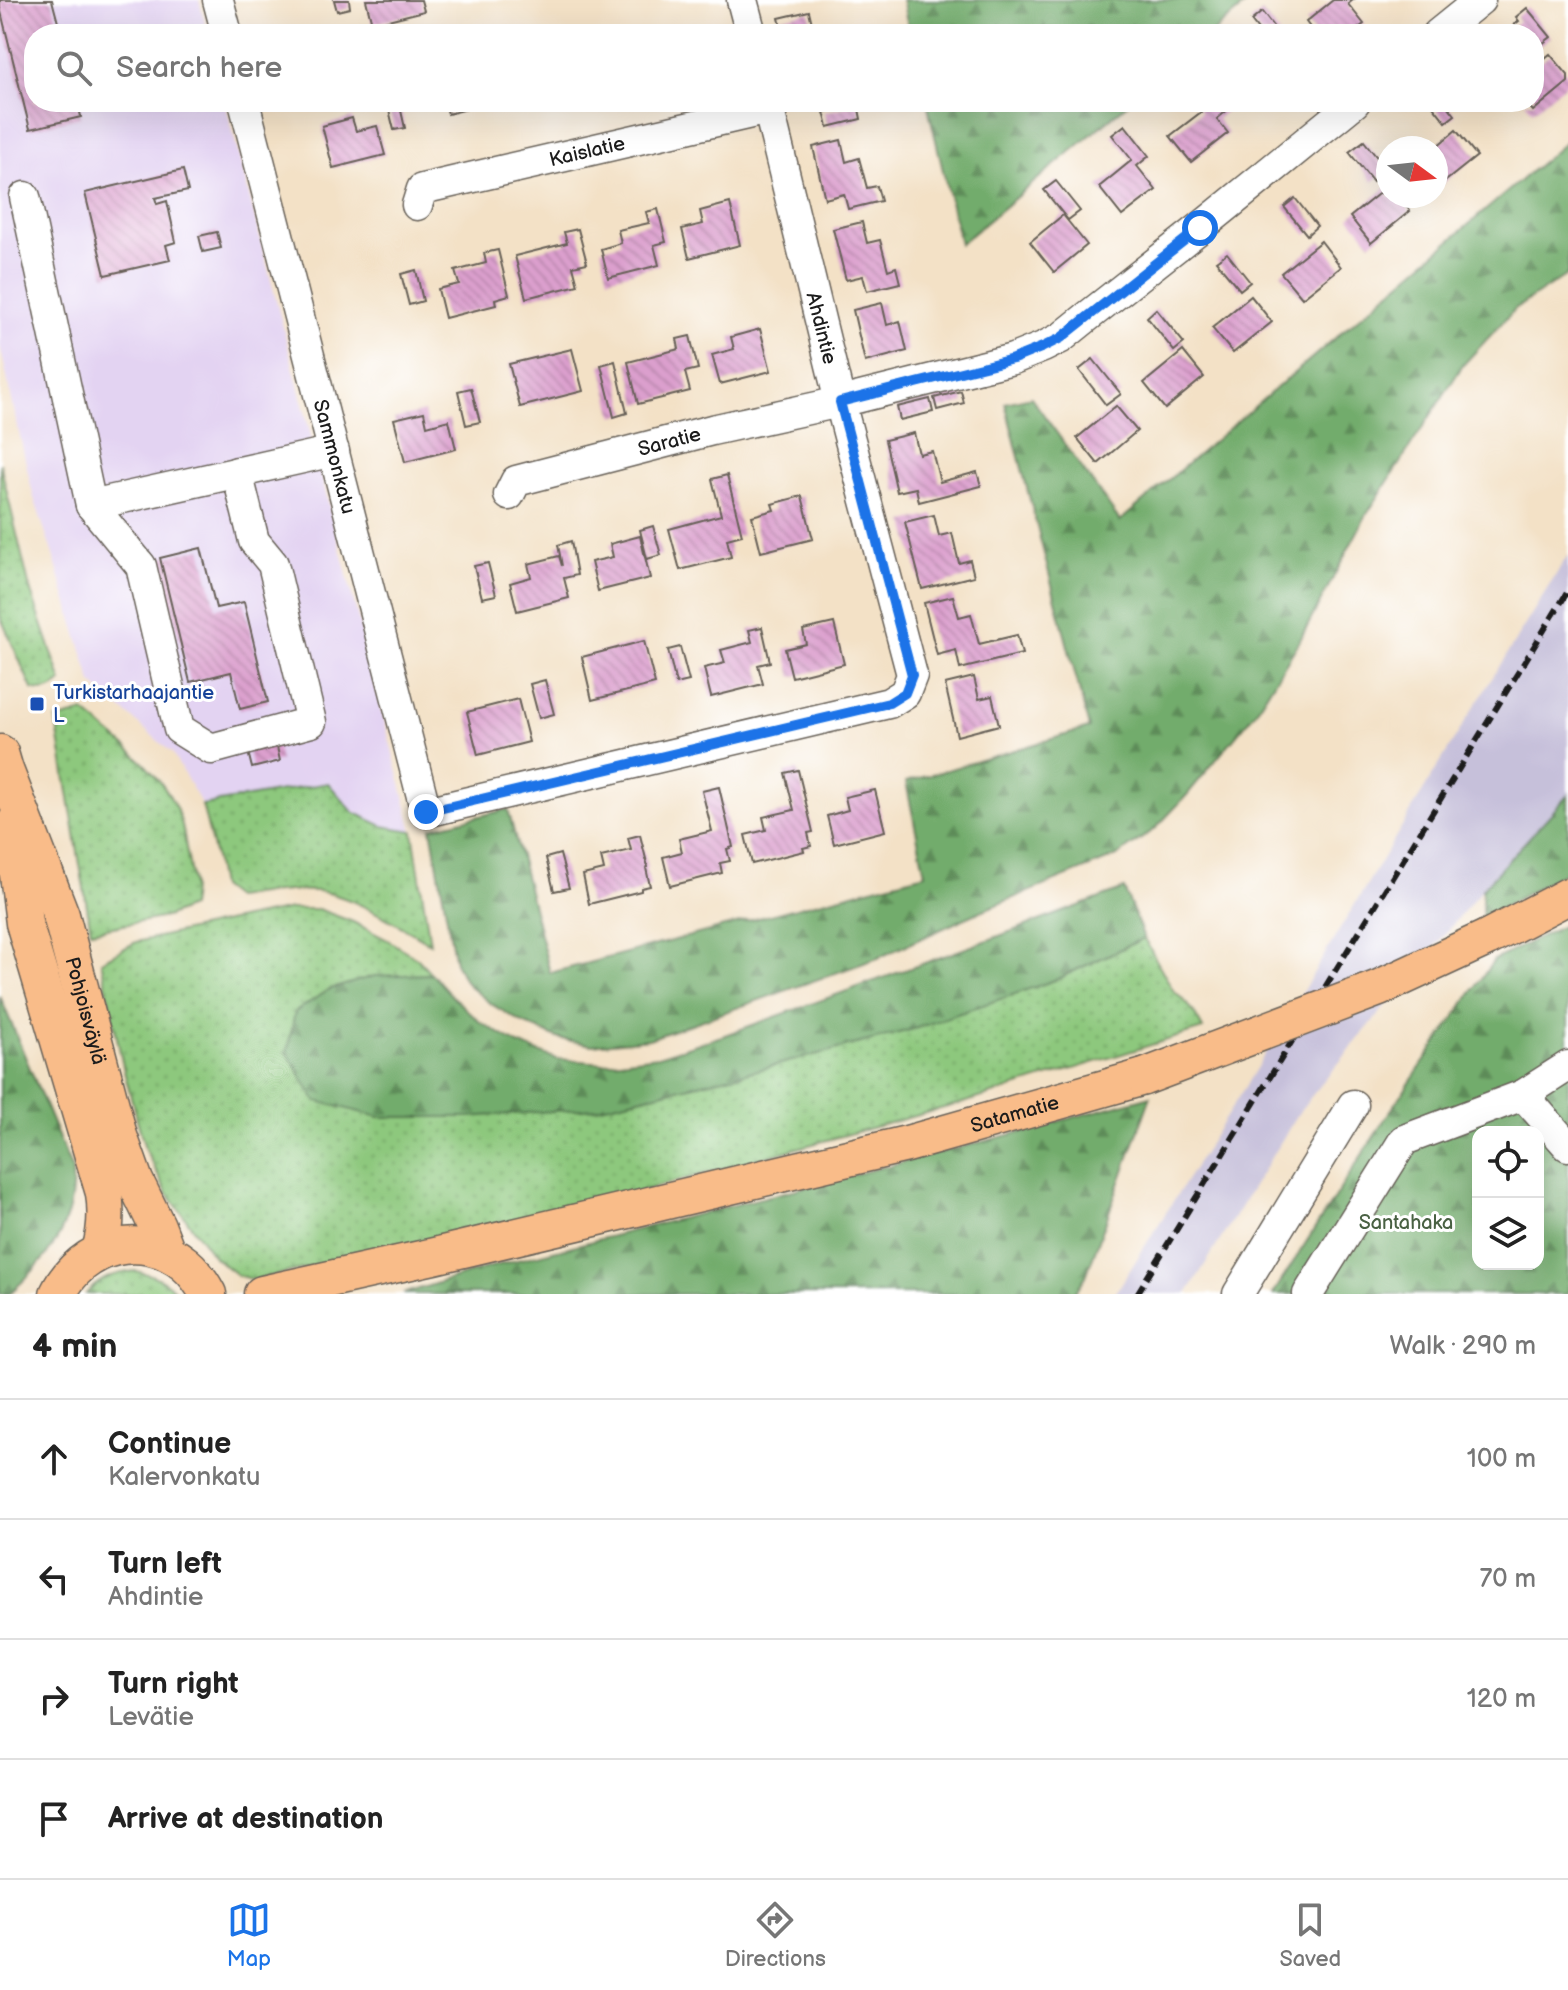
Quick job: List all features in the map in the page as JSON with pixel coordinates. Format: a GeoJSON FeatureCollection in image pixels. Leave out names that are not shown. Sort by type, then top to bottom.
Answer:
{"type":"FeatureCollection","features":[{"type":"Feature","properties":{"kind":"main road","name":"Pohjoisväylä"},"geometry":{"type":"LineString","coordinates":[[2,761],[24,923],[104,1193],[106,1221],[100,1251]]}},
{"type":"Feature","properties":{"kind":"main road","name":"Pohjoisväylä"},"geometry":{"type":"LineString","coordinates":[[2,761],[61,915],[119,1136],[135,1181],[167,1252]]}},
{"type":"Feature","properties":{"kind":"main road","name":"Satamatie"},"geometry":{"type":"LineString","coordinates":[[262,1294],[907,1144],[1144,1077],[1379,988],[1568,896]]}},
{"type":"Feature","properties":{"kind":"main road"},"geometry":{"type":"LineString","coordinates":[[58,1294],[65,1280],[85,1260],[100,1251],[129,1245],[148,1246],[167,1252],[187,1265],[208,1294]]}},
{"type":"Feature","properties":{"kind":"main road","name":"Satamatie"},"geometry":{"type":"LineString","coordinates":[[346,1294],[434,1256]]}},
{"type":"Feature","properties":{"kind":"street"},"geometry":{"type":"LineString","coordinates":[[218,0],[224,24]]}},
{"type":"Feature","properties":{"kind":"street"},"geometry":{"type":"LineString","coordinates":[[742,0],[748,24]]}},
{"type":"Feature","properties":{"kind":"street"},"geometry":{"type":"LineString","coordinates":[[1450,24],[1480,0]]}},
{"type":"Feature","properties":{"kind":"street","name":"Sammonkatu"},"geometry":{"type":"LineString","coordinates":[[247,112],[426,812]]}},
{"type":"Feature","properties":{"kind":"street","name":"Kaislatie"},"geometry":{"type":"LineString","coordinates":[[417,205],[422,189],[743,112]]}},
{"type":"Feature","properties":{"kind":"street","name":"Ahdintie"},"geometry":{"type":"LineString","coordinates":[[426,812],[889,703],[905,693],[912,675],[840,402],[769,112]]}},
{"type":"Feature","properties":{"kind":"street","name":"Saratie"},"geometry":{"type":"LineString","coordinates":[[509,495],[516,481],[712,430],[1013,359],[1043,347],[1061,338],[1343,112]]}},
{"type":"Feature","properties":{"kind":"street"},"geometry":{"type":"LineString","coordinates":[[25,197],[91,505],[141,566],[179,729],[211,749],[311,722],[273,564],[254,541],[237,472]]}},
{"type":"Feature","properties":{"kind":"street"},"geometry":{"type":"LineString","coordinates":[[91,505],[334,451]]}},
{"type":"Feature","properties":{"kind":"street"},"geometry":{"type":"LineString","coordinates":[[1308,1294],[1404,1140],[1523,1095],[1568,1066]]}},
{"type":"Feature","properties":{"kind":"street"},"geometry":{"type":"LineString","coordinates":[[1523,1095],[1568,1146]]}},
{"type":"Feature","properties":{"kind":"street"},"geometry":{"type":"LineString","coordinates":[[1238,1294],[1353,1105]]}},
{"type":"Feature","properties":{"kind":"shaded area"},"geometry":{"type":"Polygon","coordinates":[[[0,0],[199,0],[205,24],[24,24],[24,112],[228,112],[413,831],[383,826],[353,812],[328,783],[202,805],[172,753],[92,683],[33,495],[0,346],[0,0]]]}},
{"type":"Feature","properties":{"kind":"shaded area"},"geometry":{"type":"Polygon","coordinates":[[[1568,555],[1568,795],[1482,889],[1301,1109],[1187,1294],[1115,1294],[1251,1077],[1568,555]]]}},
{"type":"Feature","properties":{"kind":"green space"},"geometry":{"type":"Polygon","coordinates":[[[902,0],[1251,0],[1223,24],[908,24],[902,0]]]}},
{"type":"Feature","properties":{"kind":"green space"},"geometry":{"type":"Polygon","coordinates":[[[929,112],[1118,112],[960,244],[929,112]]]}},
{"type":"Feature","properties":{"kind":"green space"},"geometry":{"type":"Polygon","coordinates":[[[1568,140],[1568,274],[1515,309],[1463,365],[1367,514],[1299,642],[1254,714],[1155,829],[1117,856],[981,911],[878,958],[649,1039],[592,1045],[557,1038],[491,1004],[467,984],[455,963],[431,828],[508,809],[550,973],[925,874],[906,782],[1089,728],[1005,403],[1031,397],[1120,521],[1568,140]]]}},
{"type":"Feature","properties":{"kind":"green space"},"geometry":{"type":"Polygon","coordinates":[[[0,463],[30,589],[62,682],[48,690],[32,689],[0,616],[0,463]]]}},
{"type":"Feature","properties":{"kind":"green space"},"geometry":{"type":"Polygon","coordinates":[[[84,712],[154,774],[175,805],[191,874],[190,907],[166,917],[91,931],[56,720],[84,712]]]}},
{"type":"Feature","properties":{"kind":"green space"},"geometry":{"type":"Polygon","coordinates":[[[328,783],[353,812],[383,826],[413,831],[430,943],[374,912],[329,893],[275,892],[234,898],[220,887],[202,805],[328,783]]]}},
{"type":"Feature","properties":{"kind":"green space"},"geometry":{"type":"Polygon","coordinates":[[[1568,795],[1568,870],[1482,919],[1482,889],[1568,795]]]}},
{"type":"Feature","properties":{"kind":"green space"},"geometry":{"type":"Polygon","coordinates":[[[1124,889],[1144,938],[1055,980],[914,1029],[597,1108],[468,1117],[379,1117],[316,1101],[287,1053],[295,1012],[328,990],[374,976],[432,974],[480,1022],[518,1044],[557,1059],[604,1063],[658,1056],[722,1036],[1124,889]]]}},
{"type":"Feature","properties":{"kind":"green space"},"geometry":{"type":"Polygon","coordinates":[[[291,909],[318,909],[353,922],[417,958],[432,974],[369,977],[379,1117],[1055,980],[1144,938],[1173,990],[1192,1009],[1203,1029],[973,1100],[612,1199],[254,1280],[237,1275],[215,1258],[167,1193],[145,1149],[124,1071],[101,961],[136,942],[291,909]]]}},
{"type":"Feature","properties":{"kind":"green space","name":"Santahaka"},"geometry":{"type":"Polygon","coordinates":[[[1568,923],[1568,1294],[1273,1294],[1385,1119],[1494,960],[1568,923]]]}},
{"type":"Feature","properties":{"kind":"green space"},"geometry":{"type":"Polygon","coordinates":[[[0,996],[72,1170],[69,1207],[57,1240],[36,1268],[9,1294],[0,1294],[0,996]]]}},
{"type":"Feature","properties":{"kind":"green space"},"geometry":{"type":"Polygon","coordinates":[[[1151,1096],[1086,1276],[1074,1294],[403,1294],[486,1268],[1151,1096]]]}},
{"type":"Feature","properties":{"kind":"green space"},"geometry":{"type":"Polygon","coordinates":[[[136,1271],[159,1279],[178,1294],[86,1294],[108,1277],[136,1271]]]}},
{"type":"Feature","properties":{"kind":"building"},"geometry":{"type":"Polygon","coordinates":[[[0,0],[52,0],[58,24],[24,24],[24,105],[0,0]]]}},
{"type":"Feature","properties":{"kind":"building"},"geometry":{"type":"Polygon","coordinates":[[[334,0],[349,0],[350,8],[337,11],[334,0]]]}},
{"type":"Feature","properties":{"kind":"building"},"geometry":{"type":"Polygon","coordinates":[[[366,0],[421,0],[424,11],[372,24],[366,0]]]}},
{"type":"Feature","properties":{"kind":"building"},"geometry":{"type":"Polygon","coordinates":[[[1333,0],[1353,0],[1348,4],[1364,24],[1308,24],[1306,22],[1333,0]]]}},
{"type":"Feature","properties":{"kind":"building"},"geometry":{"type":"Polygon","coordinates":[[[1527,8],[1540,24],[1515,24],[1519,21],[1516,17],[1527,8]]]}},
{"type":"Feature","properties":{"kind":"building"},"geometry":{"type":"Polygon","coordinates":[[[809,11],[812,24],[780,24],[779,18],[809,11]]]}},
{"type":"Feature","properties":{"kind":"building"},"geometry":{"type":"Polygon","coordinates":[[[1262,12],[1271,24],[1253,24],[1251,21],[1262,12]]]}},
{"type":"Feature","properties":{"kind":"building"},"geometry":{"type":"Polygon","coordinates":[[[1544,29],[1551,37],[1544,42],[1544,29]]]}},
{"type":"Feature","properties":{"kind":"building"},"geometry":{"type":"Polygon","coordinates":[[[1550,54],[1568,75],[1568,82],[1544,102],[1544,59],[1550,54]]]}},
{"type":"Feature","properties":{"kind":"building"},"geometry":{"type":"Polygon","coordinates":[[[26,112],[80,112],[81,117],[30,129],[26,112]]]}},
{"type":"Feature","properties":{"kind":"building"},"geometry":{"type":"Polygon","coordinates":[[[390,112],[401,112],[405,128],[394,130],[390,112]]]}},
{"type":"Feature","properties":{"kind":"building"},"geometry":{"type":"Polygon","coordinates":[[[824,112],[860,112],[861,119],[828,127],[824,112]]]}},
{"type":"Feature","properties":{"kind":"building"},"geometry":{"type":"Polygon","coordinates":[[[1201,112],[1225,112],[1217,119],[1228,133],[1191,162],[1170,136],[1201,112]]]}},
{"type":"Feature","properties":{"kind":"building"},"geometry":{"type":"Polygon","coordinates":[[[1438,112],[1453,112],[1455,115],[1446,122],[1438,112]]]}},
{"type":"Feature","properties":{"kind":"building"},"geometry":{"type":"Polygon","coordinates":[[[352,118],[356,131],[377,126],[385,155],[333,168],[322,126],[352,118]]]}},
{"type":"Feature","properties":{"kind":"building"},"geometry":{"type":"Polygon","coordinates":[[[1125,125],[1149,156],[1137,166],[1156,190],[1122,216],[1099,187],[1132,160],[1112,135],[1125,125]]]}},
{"type":"Feature","properties":{"kind":"building"},"geometry":{"type":"Polygon","coordinates":[[[1456,130],[1477,156],[1448,179],[1448,137],[1456,130]]]}},
{"type":"Feature","properties":{"kind":"building"},"geometry":{"type":"Polygon","coordinates":[[[841,140],[846,162],[859,158],[867,188],[877,186],[881,201],[848,209],[844,194],[825,199],[813,147],[841,140]]]}},
{"type":"Feature","properties":{"kind":"building"},"geometry":{"type":"Polygon","coordinates":[[[1364,141],[1376,156],[1376,179],[1373,182],[1349,152],[1364,141]]]}},
{"type":"Feature","properties":{"kind":"building"},"geometry":{"type":"Polygon","coordinates":[[[183,170],[188,191],[155,198],[157,204],[167,201],[176,242],[166,245],[170,260],[105,275],[85,193],[183,170]]]}},
{"type":"Feature","properties":{"kind":"building"},"geometry":{"type":"Polygon","coordinates":[[[1056,181],[1080,211],[1068,220],[1044,190],[1056,181]]]}},
{"type":"Feature","properties":{"kind":"building"},"geometry":{"type":"Polygon","coordinates":[[[1376,196],[1376,208],[1408,208],[1410,211],[1371,243],[1350,217],[1376,196]]]}},
{"type":"Feature","properties":{"kind":"building"},"geometry":{"type":"Polygon","coordinates":[[[1295,198],[1317,226],[1307,235],[1284,207],[1295,198]]]}},
{"type":"Feature","properties":{"kind":"building"},"geometry":{"type":"Polygon","coordinates":[[[730,203],[740,245],[689,258],[682,229],[703,224],[700,211],[730,203]]]}},
{"type":"Feature","properties":{"kind":"building"},"geometry":{"type":"Polygon","coordinates":[[[658,209],[666,242],[654,245],[659,265],[608,278],[601,249],[621,243],[618,230],[649,223],[646,212],[658,209]]]}},
{"type":"Feature","properties":{"kind":"building"},"geometry":{"type":"Polygon","coordinates":[[[1063,215],[1087,245],[1054,272],[1030,242],[1063,215]]]}},
{"type":"Feature","properties":{"kind":"building"},"geometry":{"type":"Polygon","coordinates":[[[862,222],[867,243],[880,240],[888,270],[896,267],[900,283],[867,291],[863,276],[846,280],[833,229],[862,222]]]}},
{"type":"Feature","properties":{"kind":"building"},"geometry":{"type":"Polygon","coordinates":[[[578,229],[587,263],[573,266],[578,285],[526,298],[515,256],[567,243],[564,232],[578,229]]]}},
{"type":"Feature","properties":{"kind":"building"},"geometry":{"type":"Polygon","coordinates":[[[217,232],[221,248],[203,252],[199,236],[217,232]]]}},
{"type":"Feature","properties":{"kind":"building"},"geometry":{"type":"Polygon","coordinates":[[[1321,241],[1341,267],[1302,298],[1281,273],[1321,241]]]}},
{"type":"Feature","properties":{"kind":"building"},"geometry":{"type":"Polygon","coordinates":[[[498,250],[509,295],[495,299],[496,305],[445,318],[438,289],[459,284],[455,271],[486,263],[484,253],[498,250]]]}},
{"type":"Feature","properties":{"kind":"building"},"geometry":{"type":"Polygon","coordinates":[[[1227,253],[1250,282],[1240,290],[1216,261],[1227,253]]]}},
{"type":"Feature","properties":{"kind":"building"},"geometry":{"type":"Polygon","coordinates":[[[416,270],[423,301],[409,305],[401,274],[416,270]]]}},
{"type":"Feature","properties":{"kind":"building"},"geometry":{"type":"Polygon","coordinates":[[[1251,296],[1272,322],[1233,353],[1212,328],[1251,296]]]}},
{"type":"Feature","properties":{"kind":"building"},"geometry":{"type":"Polygon","coordinates":[[[882,303],[887,325],[900,321],[907,351],[865,362],[853,310],[882,303]]]}},
{"type":"Feature","properties":{"kind":"building"},"geometry":{"type":"Polygon","coordinates":[[[1156,309],[1184,343],[1174,351],[1147,317],[1156,309]]]}},
{"type":"Feature","properties":{"kind":"building"},"geometry":{"type":"Polygon","coordinates":[[[760,329],[771,371],[720,384],[712,355],[734,349],[731,337],[760,329]]]}},
{"type":"Feature","properties":{"kind":"building"},"geometry":{"type":"Polygon","coordinates":[[[690,336],[698,369],[685,372],[690,391],[638,404],[628,362],[679,349],[677,339],[690,336]]]}},
{"type":"Feature","properties":{"kind":"building"},"geometry":{"type":"Polygon","coordinates":[[[572,349],[583,391],[520,407],[509,364],[572,349]]]}},
{"type":"Feature","properties":{"kind":"building"},"geometry":{"type":"Polygon","coordinates":[[[1183,351],[1204,377],[1165,409],[1144,383],[1183,351]]]}},
{"type":"Feature","properties":{"kind":"building"},"geometry":{"type":"Polygon","coordinates":[[[1093,359],[1121,394],[1106,405],[1079,370],[1093,359]]]}},
{"type":"Feature","properties":{"kind":"building"},"geometry":{"type":"Polygon","coordinates":[[[615,361],[627,413],[614,417],[601,365],[615,361]]]}},
{"type":"Feature","properties":{"kind":"building"},"geometry":{"type":"Polygon","coordinates":[[[471,388],[480,422],[466,425],[458,391],[471,388]]]}},
{"type":"Feature","properties":{"kind":"building"},"geometry":{"type":"Polygon","coordinates":[[[961,391],[964,403],[937,410],[934,398],[961,391]]]}},
{"type":"Feature","properties":{"kind":"building"},"geometry":{"type":"Polygon","coordinates":[[[930,399],[933,412],[900,420],[897,407],[930,399]]]}},
{"type":"Feature","properties":{"kind":"building"},"geometry":{"type":"Polygon","coordinates":[[[1116,406],[1137,431],[1098,464],[1077,438],[1116,406]]]}},
{"type":"Feature","properties":{"kind":"building"},"geometry":{"type":"Polygon","coordinates":[[[424,412],[427,426],[449,420],[456,449],[405,462],[394,419],[424,412]]]}},
{"type":"Feature","properties":{"kind":"building"},"geometry":{"type":"Polygon","coordinates":[[[914,433],[919,454],[932,451],[940,482],[977,472],[981,486],[919,502],[916,488],[897,492],[885,440],[914,433]]]}},
{"type":"Feature","properties":{"kind":"building"},"geometry":{"type":"Polygon","coordinates":[[[727,475],[742,535],[727,539],[731,557],[680,570],[669,529],[721,515],[712,479],[727,475]]]}},
{"type":"Feature","properties":{"kind":"building"},"geometry":{"type":"Polygon","coordinates":[[[802,496],[813,539],[761,552],[752,516],[774,510],[772,504],[802,496]]]}},
{"type":"Feature","properties":{"kind":"building"},"geometry":{"type":"Polygon","coordinates":[[[934,515],[939,536],[952,533],[959,563],[970,560],[974,576],[922,589],[905,522],[934,515]]]}},
{"type":"Feature","properties":{"kind":"building"},"geometry":{"type":"Polygon","coordinates":[[[653,526],[661,555],[647,559],[640,530],[653,526]]]}},
{"type":"Feature","properties":{"kind":"building"},"geometry":{"type":"Polygon","coordinates":[[[640,536],[650,578],[598,591],[591,562],[613,557],[610,544],[640,536]]]}},
{"type":"Feature","properties":{"kind":"building"},"geometry":{"type":"Polygon","coordinates":[[[571,541],[577,575],[564,578],[569,598],[517,611],[510,583],[531,577],[528,564],[559,556],[562,566],[558,545],[571,541]]]}},
{"type":"Feature","properties":{"kind":"building"},"geometry":{"type":"Polygon","coordinates":[[[201,548],[216,608],[244,602],[268,702],[240,709],[231,672],[190,682],[160,558],[201,548]]]}},
{"type":"Feature","properties":{"kind":"building"},"geometry":{"type":"Polygon","coordinates":[[[488,563],[496,595],[482,598],[474,566],[488,563]]]}},
{"type":"Feature","properties":{"kind":"building"},"geometry":{"type":"Polygon","coordinates":[[[953,596],[959,617],[971,614],[979,644],[1017,635],[1022,654],[960,669],[956,650],[937,655],[924,603],[953,596]]]}},
{"type":"Feature","properties":{"kind":"building"},"geometry":{"type":"Polygon","coordinates":[[[834,623],[844,664],[792,677],[785,649],[806,644],[803,630],[834,623]]]}},
{"type":"Feature","properties":{"kind":"building"},"geometry":{"type":"Polygon","coordinates":[[[762,627],[770,662],[758,665],[763,684],[711,697],[704,668],[725,663],[721,650],[752,642],[749,630],[762,627]]]}},
{"type":"Feature","properties":{"kind":"building"},"geometry":{"type":"Polygon","coordinates":[[[644,641],[655,684],[592,700],[582,657],[644,641]]]}},
{"type":"Feature","properties":{"kind":"building"},"geometry":{"type":"Polygon","coordinates":[[[680,647],[689,681],[676,684],[668,650],[680,647]]]}},
{"type":"Feature","properties":{"kind":"building"},"geometry":{"type":"Polygon","coordinates":[[[974,677],[979,699],[992,696],[999,725],[957,736],[945,684],[974,677]]]}},
{"type":"Feature","properties":{"kind":"building"},"geometry":{"type":"Polygon","coordinates":[[[545,680],[554,714],[539,718],[530,684],[545,680]]]}},
{"type":"Feature","properties":{"kind":"building"},"geometry":{"type":"Polygon","coordinates":[[[518,699],[529,742],[478,755],[467,712],[518,699]]]}},
{"type":"Feature","properties":{"kind":"building"},"geometry":{"type":"Polygon","coordinates":[[[276,742],[280,761],[252,768],[247,748],[276,742]]]}},
{"type":"Feature","properties":{"kind":"building"},"geometry":{"type":"Polygon","coordinates":[[[798,770],[813,832],[808,833],[811,846],[803,848],[804,851],[752,864],[745,835],[766,830],[763,817],[794,810],[785,773],[798,770]]]}},
{"type":"Feature","properties":{"kind":"building"},"geometry":{"type":"Polygon","coordinates":[[[719,787],[733,847],[727,849],[730,861],[720,863],[722,873],[670,886],[663,857],[682,852],[679,839],[712,831],[702,791],[719,787]]]}},
{"type":"Feature","properties":{"kind":"building"},"geometry":{"type":"Polygon","coordinates":[[[875,790],[885,831],[834,844],[827,816],[848,810],[845,797],[875,790]]]}},
{"type":"Feature","properties":{"kind":"building"},"geometry":{"type":"Polygon","coordinates":[[[640,835],[650,886],[589,904],[583,875],[604,870],[601,857],[631,850],[628,838],[640,835]]]}},
{"type":"Feature","properties":{"kind":"building"},"geometry":{"type":"Polygon","coordinates":[[[560,854],[569,888],[554,891],[546,858],[560,854]]]}},
{"type":"Feature","properties":{"kind":"railway"},"geometry":{"type":"LineString","coordinates":[[1137,1294],[1568,591]]}},
{"type":"Feature","properties":{"kind":"place","name":"Turkistarhaajantie L"},"geometry":{"type":"Point","coordinates":[37,704]}},
{"type":"Feature","properties":{"kind":"route"},"geometry":{"type":"LineString","coordinates":[[426,812],[889,703],[905,693],[912,675],[840,402],[1013,359],[1043,347],[1061,338],[1200,228]]}}]}
